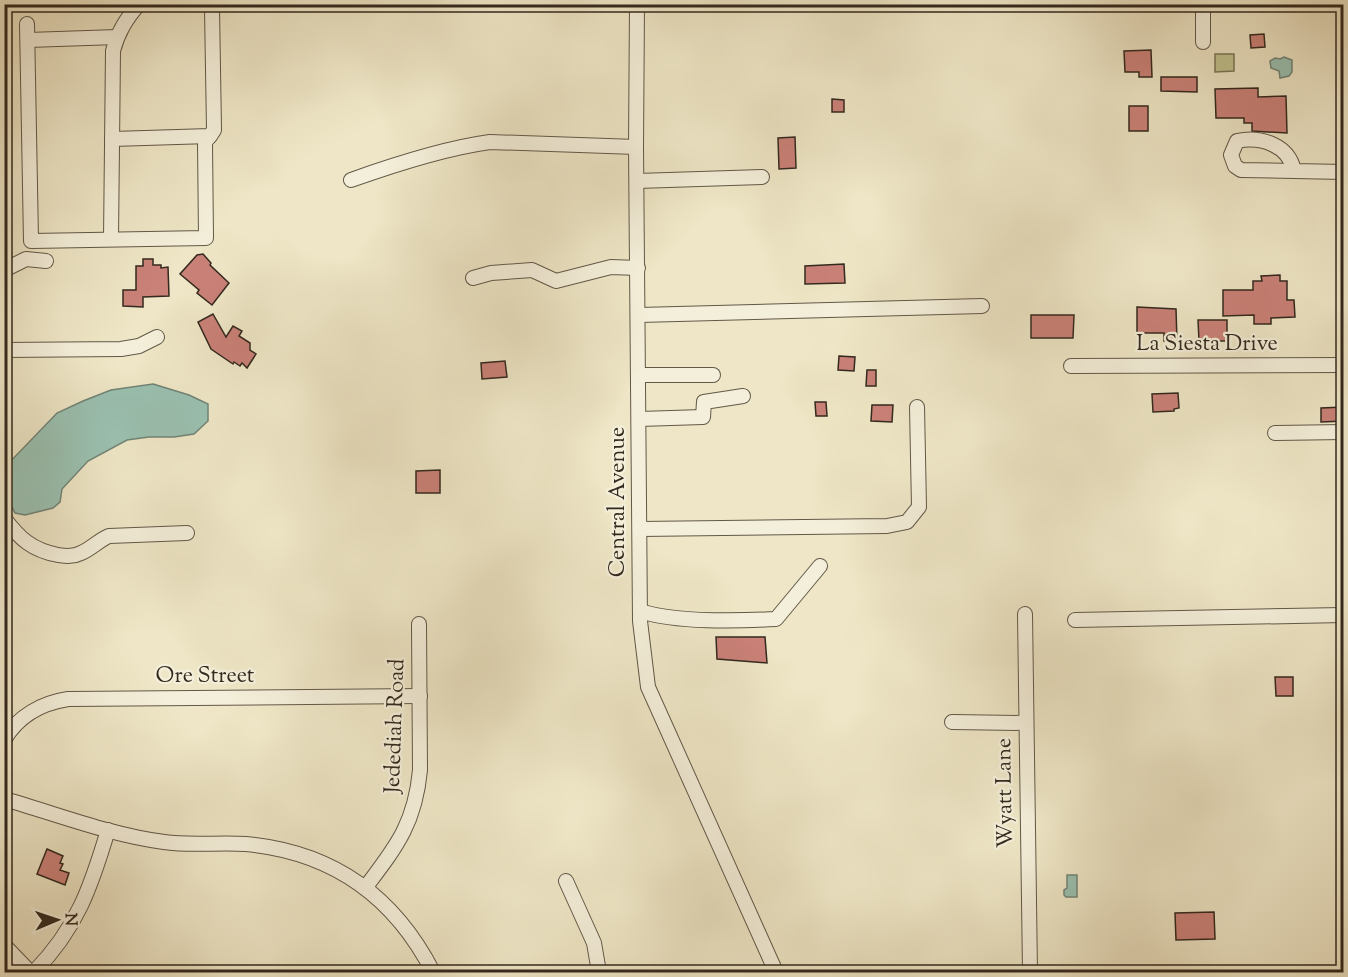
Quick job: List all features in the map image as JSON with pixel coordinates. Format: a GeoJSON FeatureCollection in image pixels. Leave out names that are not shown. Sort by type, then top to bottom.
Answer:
{"type":"FeatureCollection","features":[{"type":"Feature","properties":{"kind":"street"},"geometry":{"type":"LineString","coordinates":[[111,239],[113,51],[127,18],[139,4]]}},
{"type":"Feature","properties":{"kind":"street"},"geometry":{"type":"LineString","coordinates":[[27,24],[31,241],[206,238],[205,142],[214,130],[212,8],[209,4]]}},
{"type":"Feature","properties":{"kind":"street","name":"Central Avenue"},"geometry":{"type":"LineString","coordinates":[[637,4],[636,181],[640,611],[648,687],[776,972]]}},
{"type":"Feature","properties":{"kind":"street"},"geometry":{"type":"LineString","coordinates":[[1203,4],[1203,42]]}},
{"type":"Feature","properties":{"kind":"street"},"geometry":{"type":"LineString","coordinates":[[28,40],[117,37]]}},
{"type":"Feature","properties":{"kind":"street"},"geometry":{"type":"LineString","coordinates":[[112,139],[210,136]]}},
{"type":"Feature","properties":{"kind":"street"},"geometry":{"type":"LineString","coordinates":[[351,180],[391,166],[472,144],[490,142],[636,147]]}},
{"type":"Feature","properties":{"kind":"street"},"geometry":{"type":"LineString","coordinates":[[1294,171],[1344,172]]}},
{"type":"Feature","properties":{"kind":"street"},"geometry":{"type":"LineString","coordinates":[[636,181],[762,177]]}},
{"type":"Feature","properties":{"kind":"street"},"geometry":{"type":"LineString","coordinates":[[4,270],[26,259],[45,261]]}},
{"type":"Feature","properties":{"kind":"street"},"geometry":{"type":"LineString","coordinates":[[473,278],[491,273],[532,270],[556,281],[611,267],[638,268]]}},
{"type":"Feature","properties":{"kind":"street"},"geometry":{"type":"LineString","coordinates":[[639,315],[982,306]]}},
{"type":"Feature","properties":{"kind":"street"},"geometry":{"type":"LineString","coordinates":[[4,350],[121,349],[139,346],[157,337]]}},
{"type":"Feature","properties":{"kind":"street","name":"La Siesta Drive"},"geometry":{"type":"LineString","coordinates":[[1071,366],[1344,365]]}},
{"type":"Feature","properties":{"kind":"street"},"geometry":{"type":"LineString","coordinates":[[639,375],[713,375]]}},
{"type":"Feature","properties":{"kind":"street"},"geometry":{"type":"LineString","coordinates":[[639,419],[703,417],[704,402],[743,396]]}},
{"type":"Feature","properties":{"kind":"street"},"geometry":{"type":"LineString","coordinates":[[640,529],[887,526],[907,522],[919,507],[917,407]]}},
{"type":"Feature","properties":{"kind":"street"},"geometry":{"type":"LineString","coordinates":[[1275,433],[1344,432]]}},
{"type":"Feature","properties":{"kind":"street"},"geometry":{"type":"LineString","coordinates":[[4,518],[32,547],[64,556],[80,554],[101,539],[110,536],[187,533]]}},
{"type":"Feature","properties":{"kind":"street"},"geometry":{"type":"LineString","coordinates":[[640,611],[661,618],[776,619],[820,566]]}},
{"type":"Feature","properties":{"kind":"street","name":"Wyatt Lane"},"geometry":{"type":"LineString","coordinates":[[1024,614],[1030,972]]}},
{"type":"Feature","properties":{"kind":"street"},"geometry":{"type":"LineString","coordinates":[[1075,620],[1344,615]]}},
{"type":"Feature","properties":{"kind":"street","name":"Jedediah Road"},"geometry":{"type":"LineString","coordinates":[[365,888],[397,846],[414,810],[420,770],[419,624]]}},
{"type":"Feature","properties":{"kind":"street","name":"Ore Street"},"geometry":{"type":"LineString","coordinates":[[4,740],[13,727],[34,710],[68,699],[420,696]]}},
{"type":"Feature","properties":{"kind":"street"},"geometry":{"type":"LineString","coordinates":[[952,722],[1026,723]]}},
{"type":"Feature","properties":{"kind":"street"},"geometry":{"type":"LineString","coordinates":[[4,799],[139,838],[165,843],[243,844],[277,848],[320,861],[365,888],[399,919],[412,937],[428,971]]}},
{"type":"Feature","properties":{"kind":"street"},"geometry":{"type":"LineString","coordinates":[[4,945],[32,972],[58,945],[84,904],[108,830]]}},
{"type":"Feature","properties":{"kind":"street"},"geometry":{"type":"LineString","coordinates":[[566,881],[594,943],[599,972]]}},
{"type":"Feature","properties":{"kind":"shaded area"},"geometry":{"type":"Polygon","coordinates":[[[1215,54],[1234,54],[1234,71],[1215,72],[1215,54]]]}},
{"type":"Feature","properties":{"kind":"shaded area"},"geometry":{"type":"Polygon","coordinates":[[[1284,57],[1292,60],[1292,72],[1289,76],[1280,78],[1279,71],[1271,68],[1270,61],[1284,57]]]}},
{"type":"Feature","properties":{"kind":"shaded area"},"geometry":{"type":"Polygon","coordinates":[[[153,384],[189,395],[208,404],[208,421],[194,434],[127,440],[88,461],[62,489],[60,502],[53,508],[25,515],[15,513],[5,493],[5,467],[57,413],[111,390],[153,384]]]}},
{"type":"Feature","properties":{"kind":"shaded area"},"geometry":{"type":"Polygon","coordinates":[[[1067,875],[1077,875],[1077,897],[1064,895],[1064,890],[1067,888],[1067,875]]]}},
{"type":"Feature","properties":{"kind":"building"},"geometry":{"type":"Polygon","coordinates":[[[1264,34],[1265,47],[1251,48],[1250,35],[1264,34]]]}},
{"type":"Feature","properties":{"kind":"building"},"geometry":{"type":"Polygon","coordinates":[[[1151,50],[1152,77],[1139,77],[1139,72],[1125,72],[1124,51],[1151,50]]]}},
{"type":"Feature","properties":{"kind":"building"},"geometry":{"type":"Polygon","coordinates":[[[1161,77],[1197,77],[1197,92],[1161,91],[1161,77]]]}},
{"type":"Feature","properties":{"kind":"building"},"geometry":{"type":"Polygon","coordinates":[[[1258,88],[1258,97],[1286,96],[1287,133],[1252,131],[1252,123],[1244,123],[1244,118],[1216,118],[1215,89],[1258,88]]]}},
{"type":"Feature","properties":{"kind":"building"},"geometry":{"type":"Polygon","coordinates":[[[832,99],[844,100],[844,112],[832,112],[832,99]]]}},
{"type":"Feature","properties":{"kind":"building"},"geometry":{"type":"Polygon","coordinates":[[[1129,106],[1148,106],[1148,131],[1129,131],[1129,106]]]}},
{"type":"Feature","properties":{"kind":"building"},"geometry":{"type":"Polygon","coordinates":[[[795,137],[796,168],[779,169],[778,138],[795,137]]]}},
{"type":"Feature","properties":{"kind":"building"},"geometry":{"type":"Polygon","coordinates":[[[203,254],[211,263],[210,265],[229,283],[212,305],[197,293],[199,290],[180,274],[197,255],[203,254]]]}},
{"type":"Feature","properties":{"kind":"building"},"geometry":{"type":"Polygon","coordinates":[[[143,259],[153,259],[153,265],[161,265],[161,268],[168,267],[169,296],[143,297],[143,307],[123,306],[123,290],[136,290],[136,266],[143,266],[143,259]]]}},
{"type":"Feature","properties":{"kind":"building"},"geometry":{"type":"Polygon","coordinates":[[[844,264],[845,283],[805,284],[805,266],[844,264]]]}},
{"type":"Feature","properties":{"kind":"building"},"geometry":{"type":"Polygon","coordinates":[[[1280,275],[1280,281],[1287,281],[1287,300],[1294,300],[1295,317],[1271,318],[1271,324],[1254,324],[1254,315],[1223,316],[1223,290],[1253,290],[1253,281],[1262,281],[1261,276],[1280,275]]]}},
{"type":"Feature","properties":{"kind":"building"},"geometry":{"type":"Polygon","coordinates":[[[1137,307],[1176,309],[1177,341],[1164,341],[1164,333],[1137,333],[1137,307]]]}},
{"type":"Feature","properties":{"kind":"building"},"geometry":{"type":"Polygon","coordinates":[[[213,314],[226,337],[233,326],[242,331],[239,336],[250,343],[250,350],[256,354],[247,368],[242,363],[240,366],[234,362],[233,364],[211,349],[198,322],[213,314]]]}},
{"type":"Feature","properties":{"kind":"building"},"geometry":{"type":"Polygon","coordinates":[[[1031,315],[1074,315],[1073,338],[1031,338],[1031,315]]]}},
{"type":"Feature","properties":{"kind":"building"},"geometry":{"type":"Polygon","coordinates":[[[1198,320],[1227,320],[1227,341],[1199,341],[1198,320]]]}},
{"type":"Feature","properties":{"kind":"building"},"geometry":{"type":"Polygon","coordinates":[[[839,356],[855,357],[854,371],[838,370],[839,356]]]}},
{"type":"Feature","properties":{"kind":"building"},"geometry":{"type":"Polygon","coordinates":[[[505,361],[507,377],[482,379],[481,363],[505,361]]]}},
{"type":"Feature","properties":{"kind":"building"},"geometry":{"type":"Polygon","coordinates":[[[867,370],[876,370],[876,386],[866,386],[867,370]]]}},
{"type":"Feature","properties":{"kind":"building"},"geometry":{"type":"Polygon","coordinates":[[[1178,393],[1179,408],[1174,411],[1153,412],[1152,394],[1178,393]]]}},
{"type":"Feature","properties":{"kind":"building"},"geometry":{"type":"Polygon","coordinates":[[[815,402],[826,402],[827,416],[816,416],[815,402]]]}},
{"type":"Feature","properties":{"kind":"building"},"geometry":{"type":"Polygon","coordinates":[[[872,405],[893,405],[892,422],[871,421],[872,405]]]}},
{"type":"Feature","properties":{"kind":"building"},"geometry":{"type":"Polygon","coordinates":[[[1344,407],[1344,421],[1321,422],[1321,408],[1344,407]]]}},
{"type":"Feature","properties":{"kind":"building"},"geometry":{"type":"Polygon","coordinates":[[[440,470],[440,493],[416,493],[416,471],[440,470]]]}},
{"type":"Feature","properties":{"kind":"building"},"geometry":{"type":"Polygon","coordinates":[[[716,637],[765,637],[767,663],[717,659],[716,637]]]}},
{"type":"Feature","properties":{"kind":"building"},"geometry":{"type":"Polygon","coordinates":[[[1275,677],[1293,677],[1293,696],[1276,696],[1275,677]]]}},
{"type":"Feature","properties":{"kind":"building"},"geometry":{"type":"Polygon","coordinates":[[[47,849],[63,856],[60,870],[69,873],[65,885],[37,874],[47,849]]]}},
{"type":"Feature","properties":{"kind":"building"},"geometry":{"type":"Polygon","coordinates":[[[1214,912],[1215,939],[1176,940],[1175,913],[1214,912]]]}}]}
